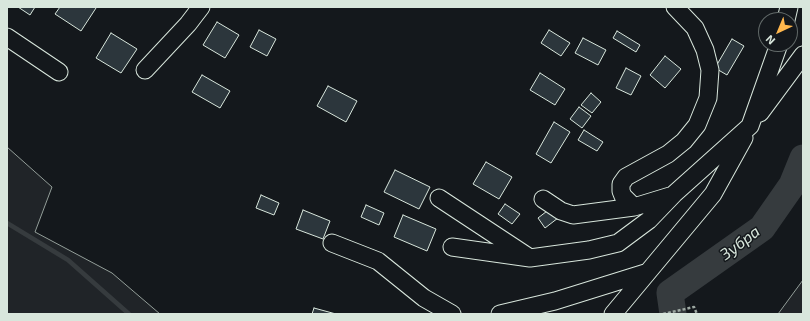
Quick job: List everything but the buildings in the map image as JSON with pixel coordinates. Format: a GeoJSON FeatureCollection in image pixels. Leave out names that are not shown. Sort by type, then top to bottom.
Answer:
{"type":"FeatureCollection","features":[{"type":"Feature","properties":{"kind":"street"},"geometry":{"type":"LineString","coordinates":[[145,70],[188,24],[201,7]]}},
{"type":"Feature","properties":{"kind":"street"},"geometry":{"type":"LineString","coordinates":[[634,207],[621,191],[621,184],[626,177],[668,154],[684,141],[697,126],[708,98],[710,70],[705,50],[695,28],[675,7]]}},
{"type":"Feature","properties":{"kind":"street"},"geometry":{"type":"LineString","coordinates":[[7,38],[59,72]]}},
{"type":"Feature","properties":{"kind":"street"},"geometry":{"type":"LineString","coordinates":[[452,247],[530,258],[589,250],[618,243],[649,220],[674,194],[750,126],[776,52]]}},
{"type":"Feature","properties":{"kind":"street"},"geometry":{"type":"LineString","coordinates":[[613,314],[713,194],[750,126],[803,55]]}},
{"type":"Feature","properties":{"kind":"street"},"geometry":{"type":"LineString","coordinates":[[543,200],[561,211],[573,215],[634,207],[674,194]]}},
{"type":"Feature","properties":{"kind":"street"},"geometry":{"type":"LineString","coordinates":[[439,198],[530,258]]}},
{"type":"Feature","properties":{"kind":"street"},"geometry":{"type":"LineString","coordinates":[[332,243],[378,261],[424,298],[452,314]]}},
{"type":"Feature","properties":{"kind":"street"},"geometry":{"type":"LineString","coordinates":[[500,314],[556,301],[649,272]]}},
{"type":"Feature","properties":{"kind":"path"},"geometry":{"type":"LineString","coordinates":[[663,314],[694,306],[697,314]]}},
{"type":"Feature","properties":{"kind":"shaded area"},"geometry":{"type":"Polygon","coordinates":[[[7,147],[52,187],[35,232],[112,273],[160,314],[7,314],[7,147]]]}},
{"type":"Feature","properties":{"kind":"shaded area"},"geometry":{"type":"Polygon","coordinates":[[[803,280],[803,314],[778,314],[803,280]]]}},
{"type":"Feature","properties":{"kind":"waterway","name":"Зубра"},"geometry":{"type":"LineString","coordinates":[[673,314],[670,293],[762,228],[792,185],[803,158]]}},
{"type":"Feature","properties":{"kind":"waterway"},"geometry":{"type":"LineString","coordinates":[[7,223],[68,260],[129,314]]}}]}
